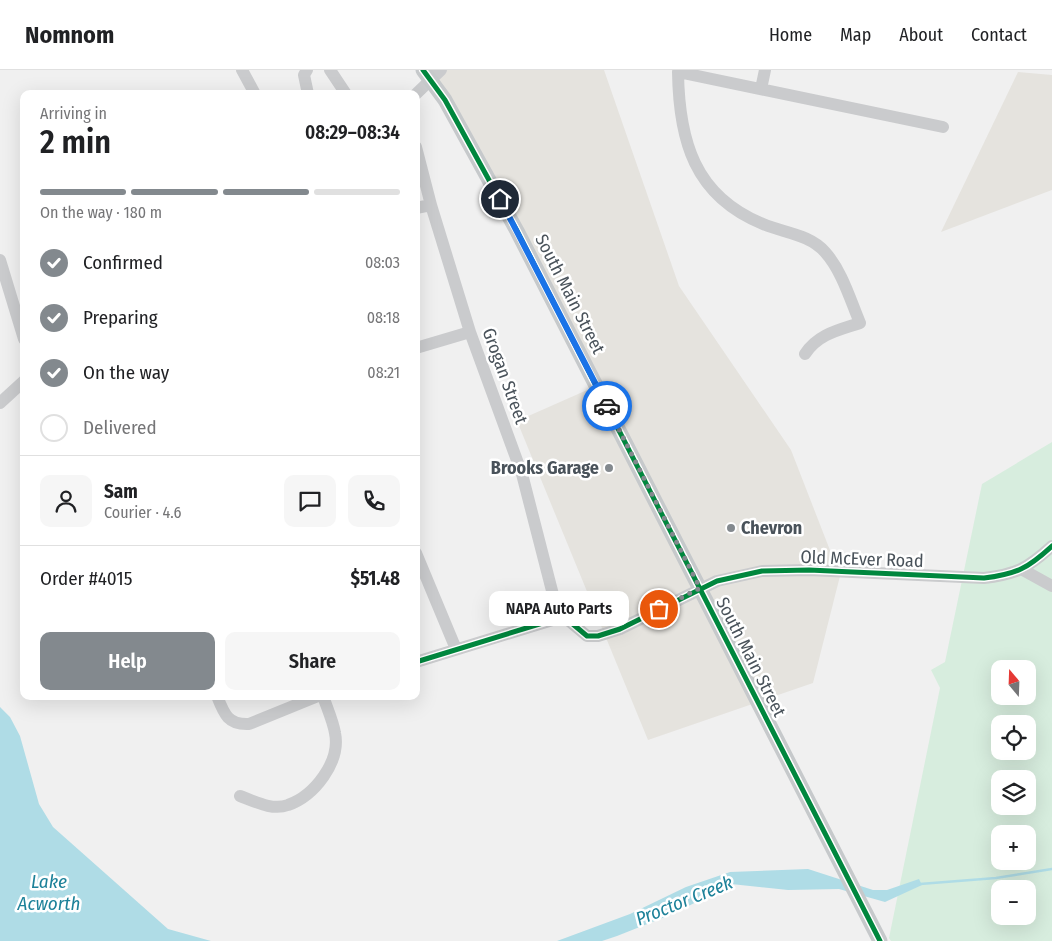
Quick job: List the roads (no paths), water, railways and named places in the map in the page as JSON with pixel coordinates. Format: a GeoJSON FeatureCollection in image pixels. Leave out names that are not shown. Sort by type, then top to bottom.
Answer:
{"type":"FeatureCollection","features":[{"type":"Feature","properties":{"kind":"main road","name":"South Main Street"},"geometry":{"type":"LineString","coordinates":[[431,73],[490,179],[880,941]]}},
{"type":"Feature","properties":{"kind":"street"},"geometry":{"type":"LineString","coordinates":[[242,70],[253,90]]}},
{"type":"Feature","properties":{"kind":"street"},"geometry":{"type":"LineString","coordinates":[[307,70],[304,75],[307,90]]}},
{"type":"Feature","properties":{"kind":"street"},"geometry":{"type":"LineString","coordinates":[[330,70],[343,90]]}},
{"type":"Feature","properties":{"kind":"street"},"geometry":{"type":"LineString","coordinates":[[761,89],[765,70]]}},
{"type":"Feature","properties":{"kind":"street"},"geometry":{"type":"LineString","coordinates":[[805,354],[812,344],[823,336],[860,323],[841,277],[824,251],[814,243],[803,236],[767,226],[747,216],[726,202],[708,183],[692,158],[683,132],[679,113],[678,72],[943,127]]}},
{"type":"Feature","properties":{"kind":"street"},"geometry":{"type":"LineString","coordinates":[[419,90],[431,73]]}},
{"type":"Feature","properties":{"kind":"street","name":"Grogan Street"},"geometry":{"type":"LineString","coordinates":[[420,162],[470,332],[522,474],[559,618]]}},
{"type":"Feature","properties":{"kind":"street"},"geometry":{"type":"LineString","coordinates":[[420,207],[431,205]]}},
{"type":"Feature","properties":{"kind":"street"},"geometry":{"type":"LineString","coordinates":[[0,260],[20,326]]}},
{"type":"Feature","properties":{"kind":"street"},"geometry":{"type":"LineString","coordinates":[[420,347],[470,332]]}},
{"type":"Feature","properties":{"kind":"street"},"geometry":{"type":"LineString","coordinates":[[0,403],[20,385]]}},
{"type":"Feature","properties":{"kind":"street","name":"Old McEver Road"},"geometry":{"type":"LineString","coordinates":[[559,618],[568,620],[585,634],[598,636],[620,629],[700,588],[734,576],[762,571],[809,570],[984,578],[1023,570],[1033,564],[1052,546]]}},
{"type":"Feature","properties":{"kind":"street"},"geometry":{"type":"LineString","coordinates":[[420,563],[456,649]]}},
{"type":"Feature","properties":{"kind":"street"},"geometry":{"type":"LineString","coordinates":[[1023,570],[1052,586]]}},
{"type":"Feature","properties":{"kind":"street"},"geometry":{"type":"LineString","coordinates":[[420,661],[464,648],[530,625],[559,618]]}},
{"type":"Feature","properties":{"kind":"street"},"geometry":{"type":"LineString","coordinates":[[219,700],[228,718],[236,724],[249,724],[308,700]]}},
{"type":"Feature","properties":{"kind":"street"},"geometry":{"type":"LineString","coordinates":[[240,796],[267,806],[287,805],[308,793],[323,778],[334,754],[336,734],[324,700]]}},
{"type":"Feature","properties":{"kind":"water","name":"Lake Acworth"},"geometry":{"type":"Polygon","coordinates":[[[0,707],[10,717],[20,736],[39,804],[53,827],[168,929],[211,941],[0,941],[0,707]]]}},
{"type":"Feature","properties":{"kind":"water"},"geometry":{"type":"Polygon","coordinates":[[[808,869],[873,890],[887,890],[919,879],[922,885],[885,902],[839,889],[788,890],[731,884],[675,913],[602,941],[557,941],[630,914],[686,887],[730,872],[808,869]]]}},
{"type":"Feature","properties":{"kind":"waterway","name":"Proctor Creek"},"geometry":{"type":"LineString","coordinates":[[920,884],[996,878],[1052,869]]}},
{"type":"Feature","properties":{"kind":"place","name":"Brooks Garage"},"geometry":{"type":"Point","coordinates":[609,468]}},
{"type":"Feature","properties":{"kind":"place","name":"Chevron"},"geometry":{"type":"Point","coordinates":[731,528]}},
{"type":"Feature","properties":{"kind":"place","name":"NAPA Auto Parts"},"geometry":{"type":"Point","coordinates":[659,609]}}]}
